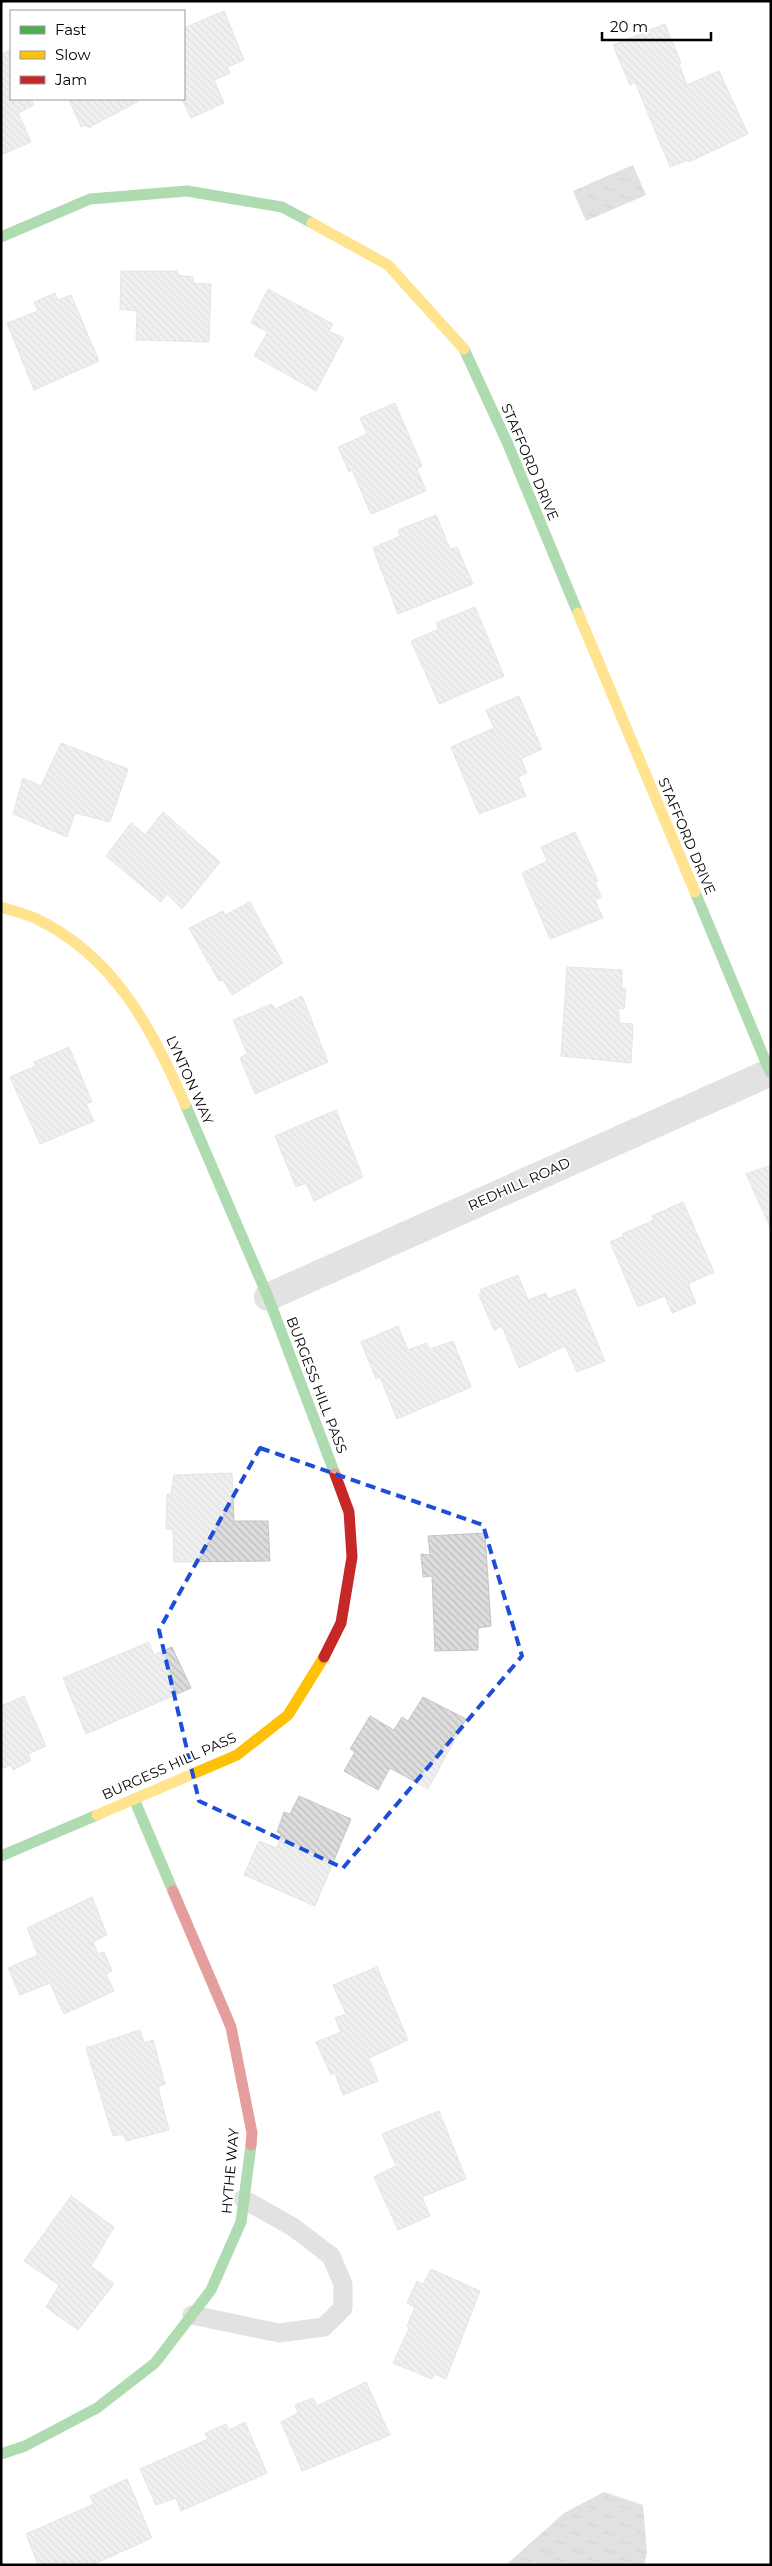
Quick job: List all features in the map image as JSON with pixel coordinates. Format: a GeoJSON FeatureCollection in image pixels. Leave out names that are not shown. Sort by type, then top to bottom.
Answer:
{"type":"FeatureCollection","features":[{"type":"Feature","properties":{"kind":"street","name":"STAFFORD DRIVE"},"geometry":{"type":"LineString","coordinates":[[1,237],[90,199],[187,191],[282,207],[388,265],[463,347],[514,461],[770,1072]]}},
{"type":"Feature","properties":{"kind":"street","name":"LYNTON WAY"},"geometry":{"type":"LineString","coordinates":[[1,907],[37,919],[83,947],[126,992],[162,1049],[268,1297]]}},
{"type":"Feature","properties":{"kind":"street","name":"REDHILL ROAD"},"geometry":{"type":"LineString","coordinates":[[268,1297],[770,1072]]}},
{"type":"Feature","properties":{"kind":"street","name":"BURGESS HILL PASS"},"geometry":{"type":"LineString","coordinates":[[1,1856],[237,1755],[288,1715],[319,1667],[341,1623],[352,1557],[348,1512],[268,1297]]}},
{"type":"Feature","properties":{"kind":"street","name":"HYTHE WAY"},"geometry":{"type":"LineString","coordinates":[[1,2454],[25,2446],[97,2408],[155,2363],[211,2290],[241,2222],[252,2133],[231,2027],[134,1799]]}},
{"type":"Feature","properties":{"kind":"lane"},"geometry":{"type":"LineString","coordinates":[[192,2315],[279,2333],[324,2327],[344,2308],[343,2284],[331,2256],[293,2227],[243,2199]]}},
{"type":"Feature","properties":{"kind":"highlighted area"},"geometry":{"type":"Polygon","coordinates":[[[260,1448],[483,1525],[522,1656],[343,1868],[199,1801],[159,1630],[260,1448]]]}},
{"type":"Feature","properties":{"kind":"water"},"geometry":{"type":"Polygon","coordinates":[[[633,165],[646,195],[586,221],[573,191],[633,165]]]}},
{"type":"Feature","properties":{"kind":"water"},"geometry":{"type":"Polygon","coordinates":[[[604,2492],[643,2505],[647,2553],[644,2565],[506,2565],[564,2513],[604,2492]]]}},
{"type":"Feature","properties":{"kind":"building"},"geometry":{"type":"Polygon","coordinates":[[[224,11],[244,60],[227,67],[230,73],[214,80],[224,103],[191,118],[182,100],[185,100],[185,28],[224,11]]]}},
{"type":"Feature","properties":{"kind":"building"},"geometry":{"type":"Polygon","coordinates":[[[665,24],[681,63],[679,64],[687,85],[719,71],[748,134],[689,162],[688,160],[670,167],[635,82],[630,85],[613,45],[665,24]]]}},
{"type":"Feature","properties":{"kind":"building"},"geometry":{"type":"Polygon","coordinates":[[[10,50],[10,100],[32,100],[34,105],[18,113],[31,142],[1,155],[1,54],[10,50]]]}},
{"type":"Feature","properties":{"kind":"building"},"geometry":{"type":"Polygon","coordinates":[[[69,100],[136,100],[137,102],[88,128],[86,125],[81,127],[69,100]]]}},
{"type":"Feature","properties":{"kind":"building"},"geometry":{"type":"Polygon","coordinates":[[[121,271],[177,271],[178,275],[193,277],[193,283],[211,284],[209,342],[136,340],[137,311],[120,309],[121,271]]]}},
{"type":"Feature","properties":{"kind":"building"},"geometry":{"type":"Polygon","coordinates":[[[268,289],[333,324],[329,331],[344,338],[316,391],[254,356],[268,332],[251,323],[268,289]]]}},
{"type":"Feature","properties":{"kind":"building"},"geometry":{"type":"Polygon","coordinates":[[[55,293],[58,300],[71,295],[99,361],[34,390],[7,323],[38,311],[34,302],[55,293]]]}},
{"type":"Feature","properties":{"kind":"building"},"geometry":{"type":"Polygon","coordinates":[[[395,403],[422,466],[417,469],[426,491],[371,514],[352,470],[349,472],[338,447],[367,434],[360,418],[395,403]]]}},
{"type":"Feature","properties":{"kind":"building"},"geometry":{"type":"Polygon","coordinates":[[[436,515],[450,549],[457,547],[473,584],[398,614],[373,548],[400,536],[398,530],[436,515]]]}},
{"type":"Feature","properties":{"kind":"building"},"geometry":{"type":"Polygon","coordinates":[[[475,607],[504,676],[439,704],[411,641],[439,629],[436,623],[475,607]]]}},
{"type":"Feature","properties":{"kind":"building"},"geometry":{"type":"Polygon","coordinates":[[[519,696],[542,749],[521,759],[527,773],[518,777],[526,796],[479,814],[451,747],[494,728],[486,710],[519,696]]]}},
{"type":"Feature","properties":{"kind":"building"},"geometry":{"type":"Polygon","coordinates":[[[61,743],[128,769],[110,822],[75,813],[67,837],[13,814],[23,778],[41,786],[61,743]]]}},
{"type":"Feature","properties":{"kind":"building"},"geometry":{"type":"Polygon","coordinates":[[[163,812],[220,862],[182,909],[167,894],[161,902],[106,856],[131,823],[145,835],[163,812]]]}},
{"type":"Feature","properties":{"kind":"building"},"geometry":{"type":"Polygon","coordinates":[[[575,832],[598,881],[595,882],[601,897],[595,900],[603,918],[550,939],[522,873],[547,861],[541,847],[575,832]]]}},
{"type":"Feature","properties":{"kind":"building"},"geometry":{"type":"Polygon","coordinates":[[[250,902],[283,963],[232,995],[223,980],[219,981],[189,928],[223,911],[225,915],[250,902]]]}},
{"type":"Feature","properties":{"kind":"building"},"geometry":{"type":"Polygon","coordinates":[[[567,967],[622,970],[622,988],[626,989],[624,1009],[619,1008],[619,1023],[633,1024],[631,1063],[561,1056],[567,967]]]}},
{"type":"Feature","properties":{"kind":"building"},"geometry":{"type":"Polygon","coordinates":[[[302,996],[328,1062],[255,1094],[240,1058],[247,1053],[233,1020],[272,1004],[275,1009],[302,996]]]}},
{"type":"Feature","properties":{"kind":"building"},"geometry":{"type":"Polygon","coordinates":[[[69,1047],[92,1102],[86,1104],[94,1121],[40,1144],[10,1077],[36,1066],[34,1062],[69,1047]]]}},
{"type":"Feature","properties":{"kind":"building"},"geometry":{"type":"Polygon","coordinates":[[[336,1110],[363,1177],[314,1201],[306,1183],[296,1187],[275,1136],[336,1110]]]}},
{"type":"Feature","properties":{"kind":"building"},"geometry":{"type":"Polygon","coordinates":[[[771,1165],[771,1229],[746,1174],[771,1165]]]}},
{"type":"Feature","properties":{"kind":"building"},"geometry":{"type":"Polygon","coordinates":[[[683,1202],[714,1272],[688,1284],[696,1303],[672,1313],[665,1296],[638,1307],[610,1242],[624,1236],[622,1234],[654,1220],[652,1216],[683,1202]]]}},
{"type":"Feature","properties":{"kind":"building"},"geometry":{"type":"Polygon","coordinates":[[[518,1275],[528,1300],[546,1293],[548,1299],[575,1289],[605,1361],[577,1372],[565,1346],[519,1368],[502,1326],[494,1330],[479,1295],[482,1294],[480,1290],[518,1275]]]}},
{"type":"Feature","properties":{"kind":"building"},"geometry":{"type":"Polygon","coordinates":[[[398,1326],[408,1350],[426,1343],[430,1349],[453,1341],[471,1387],[397,1419],[380,1377],[376,1379],[361,1342],[398,1326]]]}},
{"type":"Feature","properties":{"kind":"building"},"geometry":{"type":"Polygon","coordinates":[[[232,1473],[234,1521],[268,1521],[270,1561],[174,1562],[173,1529],[166,1529],[167,1494],[171,1494],[174,1475],[232,1473]]]}},
{"type":"Feature","properties":{"kind":"building"},"geometry":{"type":"Polygon","coordinates":[[[485,1533],[491,1626],[478,1628],[478,1650],[435,1651],[432,1576],[423,1577],[421,1554],[430,1555],[428,1536],[485,1533]]]}},
{"type":"Feature","properties":{"kind":"building"},"geometry":{"type":"Polygon","coordinates":[[[149,1642],[154,1655],[172,1647],[191,1688],[86,1734],[63,1678],[149,1642]]]}},
{"type":"Feature","properties":{"kind":"building"},"geometry":{"type":"Polygon","coordinates":[[[24,1696],[46,1746],[28,1754],[31,1760],[13,1770],[11,1765],[1,1769],[1,1706],[24,1696]]]}},
{"type":"Feature","properties":{"kind":"building"},"geometry":{"type":"Polygon","coordinates":[[[423,1697],[466,1719],[428,1789],[390,1768],[378,1790],[344,1771],[355,1752],[350,1749],[370,1716],[394,1730],[402,1717],[408,1721],[423,1697]]]}},
{"type":"Feature","properties":{"kind":"building"},"geometry":{"type":"Polygon","coordinates":[[[299,1796],[351,1819],[315,1906],[244,1875],[259,1841],[277,1848],[281,1834],[277,1832],[284,1812],[290,1814],[299,1796]]]}},
{"type":"Feature","properties":{"kind":"building"},"geometry":{"type":"Polygon","coordinates":[[[92,1897],[107,1935],[93,1942],[98,1954],[104,1952],[112,1971],[106,1974],[114,1991],[64,2014],[50,1983],[20,1995],[8,1968],[38,1955],[27,1928],[92,1897]]]}},
{"type":"Feature","properties":{"kind":"building"},"geometry":{"type":"Polygon","coordinates":[[[377,1967],[408,2040],[369,2058],[378,2081],[343,2095],[335,2073],[331,2075],[316,2042],[341,2032],[335,2018],[346,2014],[333,1985],[377,1967]]]}},
{"type":"Feature","properties":{"kind":"building"},"geometry":{"type":"Polygon","coordinates":[[[140,2030],[144,2043],[153,2040],[165,2084],[158,2087],[169,2130],[126,2141],[123,2134],[113,2136],[86,2048],[140,2030]]]}},
{"type":"Feature","properties":{"kind":"building"},"geometry":{"type":"Polygon","coordinates":[[[439,2111],[466,2179],[422,2197],[430,2216],[398,2230],[374,2177],[396,2166],[382,2134],[439,2111]]]}},
{"type":"Feature","properties":{"kind":"building"},"geometry":{"type":"Polygon","coordinates":[[[71,2196],[114,2227],[91,2266],[114,2284],[78,2330],[46,2307],[59,2285],[24,2261],[71,2196]]]}},
{"type":"Feature","properties":{"kind":"building"},"geometry":{"type":"Polygon","coordinates":[[[431,2269],[480,2291],[446,2379],[434,2374],[432,2379],[393,2363],[409,2328],[407,2326],[415,2307],[407,2303],[417,2281],[423,2284],[431,2269]]]}},
{"type":"Feature","properties":{"kind":"building"},"geometry":{"type":"Polygon","coordinates":[[[366,2382],[390,2435],[302,2471],[281,2422],[298,2413],[295,2405],[313,2398],[317,2406],[366,2382]]]}},
{"type":"Feature","properties":{"kind":"building"},"geometry":{"type":"Polygon","coordinates":[[[245,2422],[267,2473],[181,2511],[176,2498],[156,2505],[140,2469],[208,2439],[205,2433],[226,2424],[229,2430],[245,2422]]]}},
{"type":"Feature","properties":{"kind":"building"},"geometry":{"type":"Polygon","coordinates":[[[127,2479],[152,2538],[92,2565],[61,2565],[61,2562],[38,2565],[26,2534],[94,2504],[90,2496],[127,2479]]]}},
{"type":"Feature","properties":{"kind":"traffic: fast"},"geometry":{"type":"LineString","coordinates":[[1,237],[90,199],[187,191],[282,207],[312,223]]}},
{"type":"Feature","properties":{"kind":"traffic: fast"},"geometry":{"type":"LineString","coordinates":[[464,349],[507,442],[578,613]]}},
{"type":"Feature","properties":{"kind":"traffic: fast"},"geometry":{"type":"LineString","coordinates":[[695,892],[770,1072]]}},
{"type":"Feature","properties":{"kind":"traffic: fast"},"geometry":{"type":"LineString","coordinates":[[185,1104],[268,1297],[335,1474]]}},
{"type":"Feature","properties":{"kind":"traffic: fast"},"geometry":{"type":"LineString","coordinates":[[134,1799],[173,1891]]}},
{"type":"Feature","properties":{"kind":"traffic: fast"},"geometry":{"type":"LineString","coordinates":[[1,1856],[97,1815]]}},
{"type":"Feature","properties":{"kind":"traffic: fast"},"geometry":{"type":"LineString","coordinates":[[1,2454],[25,2446],[97,2408],[155,2363],[211,2290],[241,2222],[251,2145]]}},
{"type":"Feature","properties":{"kind":"traffic: slow"},"geometry":{"type":"LineString","coordinates":[[312,223],[388,265],[464,349]]}},
{"type":"Feature","properties":{"kind":"traffic: slow"},"geometry":{"type":"LineString","coordinates":[[578,613],[695,892]]}},
{"type":"Feature","properties":{"kind":"traffic: slow"},"geometry":{"type":"LineString","coordinates":[[1,907],[37,919],[64,935],[88,953],[109,974],[128,998],[144,1023],[159,1049],[185,1104]]}},
{"type":"Feature","properties":{"kind":"traffic: slow"},"geometry":{"type":"LineString","coordinates":[[97,1815],[237,1755],[288,1715],[324,1657]]}},
{"type":"Feature","properties":{"kind":"traffic: jam"},"geometry":{"type":"LineString","coordinates":[[324,1657],[341,1623],[352,1557],[349,1512],[335,1474]]}},
{"type":"Feature","properties":{"kind":"traffic: jam"},"geometry":{"type":"LineString","coordinates":[[173,1891],[231,2027],[252,2133],[251,2145]]}}]}
